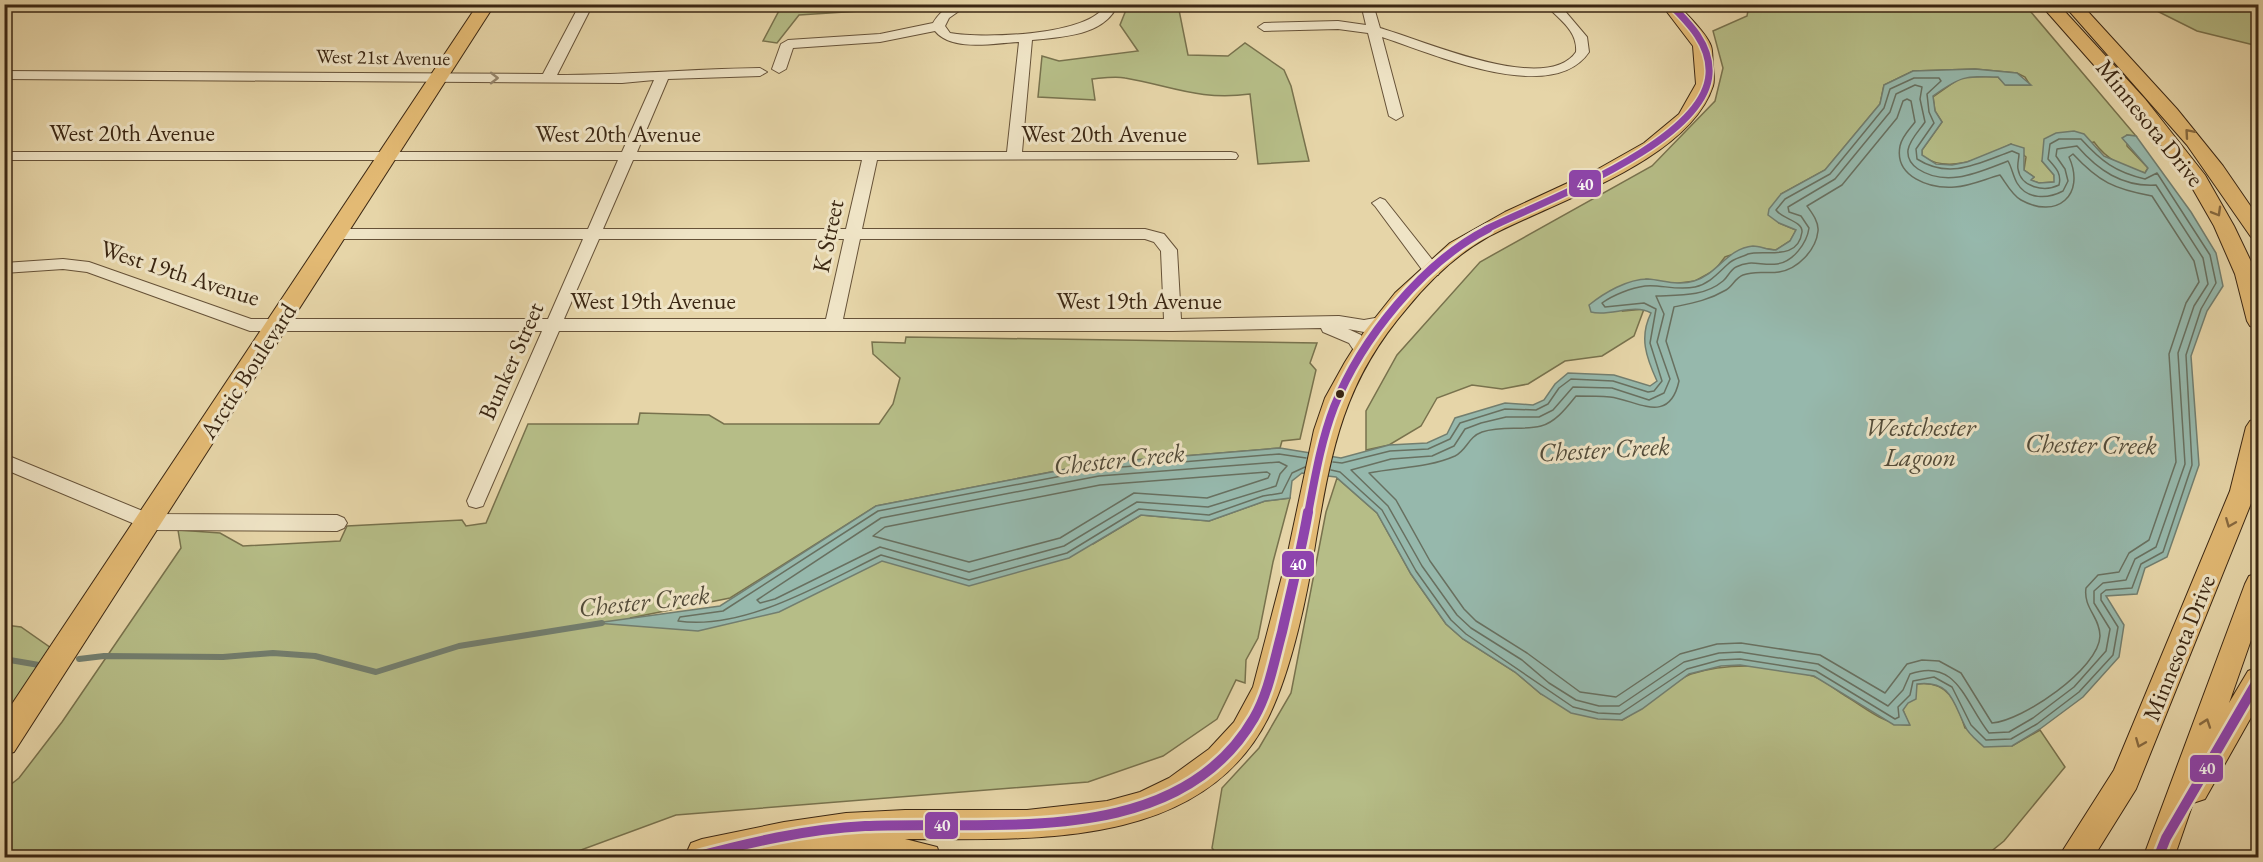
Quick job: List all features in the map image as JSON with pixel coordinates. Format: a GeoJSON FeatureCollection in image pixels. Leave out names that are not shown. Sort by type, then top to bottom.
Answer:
{"type":"FeatureCollection","features":[{"type":"Feature","properties":{"kind":"main road","name":"Arctic Boulevard"},"geometry":{"type":"LineString","coordinates":[[6,740],[487,4]]}},
{"type":"Feature","properties":{"kind":"main road"},"geometry":{"type":"LineString","coordinates":[[695,856],[784,834],[868,826],[1016,824],[1090,819],[1153,802],[1179,789],[1217,761],[1251,721],[1265,692],[1299,559],[1314,479],[1331,414],[1363,351],[1403,298],[1432,271],[1479,234],[1632,160],[1653,146],[1685,117],[1705,88],[1709,79],[1709,68],[1696,33],[1669,4]]}},
{"type":"Feature","properties":{"kind":"main road","name":"Minnesota Drive"},"geometry":{"type":"LineString","coordinates":[[2048,4],[2138,103],[2196,175],[2224,226],[2246,274],[2259,321]]}},
{"type":"Feature","properties":{"kind":"main road","name":"Minnesota Drive"},"geometry":{"type":"LineString","coordinates":[[2071,4],[2193,136],[2231,187],[2259,232]]}},
{"type":"Feature","properties":{"kind":"main road","name":"Minnesota Drive"},"geometry":{"type":"LineString","coordinates":[[2073,858],[2084,845],[2125,779],[2243,491],[2259,427]]}},
{"type":"Feature","properties":{"kind":"main road","name":"Minnesota Drive"},"geometry":{"type":"LineString","coordinates":[[2162,848],[2230,656],[2259,584]]}},
{"type":"Feature","properties":{"kind":"main road"},"geometry":{"type":"LineString","coordinates":[[2162,848],[2259,680]]}},
{"type":"Feature","properties":{"kind":"main road"},"geometry":{"type":"LineString","coordinates":[[695,856],[782,846],[843,845],[926,858]]}},
{"type":"Feature","properties":{"kind":"street"},"geometry":{"type":"LineString","coordinates":[[548,78],[587,4]]}},
{"type":"Feature","properties":{"kind":"street"},"geometry":{"type":"LineString","coordinates":[[674,4],[723,7]]}},
{"type":"Feature","properties":{"kind":"street"},"geometry":{"type":"LineString","coordinates":[[779,69],[788,44],[880,38],[938,26],[944,16],[963,4]]}},
{"type":"Feature","properties":{"kind":"street"},"geometry":{"type":"LineString","coordinates":[[938,26],[945,36],[967,41],[1026,36],[1093,24],[1108,14],[1112,4]]}},
{"type":"Feature","properties":{"kind":"street"},"geometry":{"type":"LineString","coordinates":[[1367,4],[1396,116]]}},
{"type":"Feature","properties":{"kind":"street"},"geometry":{"type":"LineString","coordinates":[[1264,27],[1359,27],[1484,64],[1509,70],[1546,72],[1573,63],[1581,56],[1584,48],[1579,32],[1551,4]]}},
{"type":"Feature","properties":{"kind":"street"},"geometry":{"type":"LineString","coordinates":[[1014,156],[1026,36]]}},
{"type":"Feature","properties":{"kind":"street","name":"West 21st Avenue"},"geometry":{"type":"LineString","coordinates":[[4,75],[440,76],[622,79],[663,75],[760,72]]}},
{"type":"Feature","properties":{"kind":"street","name":"Bunker Street"},"geometry":{"type":"LineString","coordinates":[[476,501],[663,75]]}},
{"type":"Feature","properties":{"kind":"street","name":"West 20th Avenue"},"geometry":{"type":"LineString","coordinates":[[4,156],[1231,156]]}},
{"type":"Feature","properties":{"kind":"street","name":"K Street"},"geometry":{"type":"LineString","coordinates":[[833,326],[870,157]]}},
{"type":"Feature","properties":{"kind":"street"},"geometry":{"type":"LineString","coordinates":[[1380,203],[1432,271]]}},
{"type":"Feature","properties":{"kind":"street"},"geometry":{"type":"LineString","coordinates":[[337,234],[1146,234],[1159,238],[1169,250],[1173,325]]}},
{"type":"Feature","properties":{"kind":"street","name":"West 19th Avenue"},"geometry":{"type":"LineString","coordinates":[[4,268],[63,264],[89,267],[250,325],[833,326],[1339,322],[1364,326],[1386,322]]}},
{"type":"Feature","properties":{"kind":"street","name":"West 19th Avenue"},"geometry":{"type":"LineString","coordinates":[[1312,324],[1349,335],[1360,344],[1363,351]]}},
{"type":"Feature","properties":{"kind":"street"},"geometry":{"type":"LineString","coordinates":[[4,461],[149,522],[337,523]]}},
{"type":"Feature","properties":{"kind":"green space"},"geometry":{"type":"Polygon","coordinates":[[[782,5],[909,5],[906,8],[799,15],[777,43],[763,41],[782,5]]]}},
{"type":"Feature","properties":{"kind":"green space"},"geometry":{"type":"Polygon","coordinates":[[[1128,5],[1178,5],[1188,55],[1228,56],[1245,43],[1284,70],[1291,86],[1309,161],[1258,164],[1250,94],[1216,96],[1113,77],[1092,79],[1095,100],[1038,97],[1042,56],[1059,61],[1138,51],[1120,25],[1128,5]]]}},
{"type":"Feature","properties":{"kind":"green space"},"geometry":{"type":"Polygon","coordinates":[[[1749,5],[2025,5],[2136,136],[2127,135],[2127,146],[2148,168],[2145,173],[2123,166],[2104,154],[2094,142],[2042,161],[2054,175],[2055,182],[2039,183],[2030,180],[2034,177],[2024,170],[2026,157],[2011,144],[1967,162],[1944,164],[1933,161],[1922,156],[1922,150],[1942,122],[1935,111],[1933,97],[1963,76],[1998,77],[2006,85],[2030,85],[2025,77],[2017,73],[1975,69],[1913,71],[1884,85],[1880,104],[1825,170],[1781,194],[1779,223],[1796,230],[1790,241],[1776,250],[1753,247],[1725,257],[1715,270],[1695,281],[1671,284],[1646,279],[1623,311],[1644,309],[1634,336],[1602,356],[1565,361],[1528,384],[1502,389],[1472,385],[1437,398],[1421,426],[1389,445],[1366,450],[1366,411],[1397,355],[1480,262],[1652,166],[1715,101],[1723,68],[1713,31],[1747,16],[1749,5]]]}},
{"type":"Feature","properties":{"kind":"green space"},"geometry":{"type":"Polygon","coordinates":[[[2145,5],[2258,5],[2258,46],[2197,31],[2145,5]]]}},
{"type":"Feature","properties":{"kind":"green space"},"geometry":{"type":"Polygon","coordinates":[[[906,337],[1317,343],[1310,363],[1316,370],[1300,439],[1282,441],[1280,448],[1098,463],[876,506],[730,598],[630,618],[679,621],[900,550],[1093,544],[1141,515],[1209,521],[1265,501],[1290,498],[1273,562],[1258,638],[1246,660],[1245,683],[1236,680],[1217,719],[1163,756],[1088,782],[676,815],[562,857],[5,858],[5,789],[19,778],[62,722],[181,548],[178,530],[220,533],[243,546],[340,541],[347,526],[462,520],[466,526],[486,523],[528,424],[638,424],[640,413],[709,415],[724,424],[879,424],[893,404],[900,378],[873,354],[872,342],[905,343],[906,337]]]}},
{"type":"Feature","properties":{"kind":"green space"},"geometry":{"type":"Polygon","coordinates":[[[1337,478],[1377,513],[1411,574],[1446,624],[1463,639],[1515,672],[1541,694],[1622,720],[1691,674],[1736,666],[1767,667],[1813,676],[1883,719],[1909,725],[1903,710],[1917,684],[1928,684],[1944,689],[1950,695],[1965,728],[2012,746],[2040,730],[2065,767],[2004,841],[1984,857],[1220,858],[1212,848],[1222,788],[1259,748],[1291,693],[1326,512],[1337,478]]]}},
{"type":"Feature","properties":{"kind":"green space"},"geometry":{"type":"Polygon","coordinates":[[[5,625],[21,627],[51,648],[5,717],[5,625]]]}},
{"type":"Feature","properties":{"kind":"water","name":"Westchester Lagoon"},"geometry":{"type":"Polygon","coordinates":[[[1975,69],[2017,73],[2031,85],[2005,85],[1998,77],[1977,77],[1957,81],[1942,89],[1933,96],[1935,111],[1942,122],[1922,150],[1922,155],[1936,164],[1952,165],[1967,162],[2011,144],[2024,148],[2024,170],[2034,177],[2031,180],[2039,183],[2054,182],[2054,175],[2042,161],[2044,139],[2056,133],[2074,131],[2084,134],[2104,156],[2145,173],[2148,168],[2122,138],[2127,135],[2136,136],[2191,212],[2216,253],[2223,286],[2207,311],[2191,356],[2199,465],[2167,557],[2145,568],[2137,594],[2106,596],[2124,625],[2119,657],[2083,697],[2040,729],[2012,746],[1984,747],[1966,729],[1949,694],[1937,686],[1917,684],[1916,699],[1908,703],[1903,710],[1910,725],[1894,725],[1814,676],[1740,665],[1721,666],[1689,674],[1642,709],[1622,720],[1598,719],[1571,713],[1541,694],[1515,672],[1463,639],[1446,624],[1411,574],[1377,513],[1336,477],[1302,473],[1292,481],[1290,498],[1265,501],[1209,521],[1141,515],[1069,558],[969,586],[882,561],[779,612],[698,631],[596,623],[720,606],[876,506],[1098,463],[1280,448],[1341,458],[1389,445],[1427,443],[1447,434],[1455,418],[1505,403],[1533,405],[1544,400],[1555,384],[1568,373],[1614,375],[1650,386],[1657,381],[1645,347],[1645,330],[1651,313],[1637,309],[1598,313],[1591,312],[1589,305],[1632,281],[1648,279],[1676,283],[1694,281],[1709,273],[1736,251],[1744,248],[1756,246],[1776,250],[1790,241],[1796,230],[1779,223],[1768,215],[1769,209],[1781,194],[1825,170],[1880,104],[1884,85],[1913,71],[1975,69]]]}},
{"type":"Feature","properties":{"kind":"waterway","name":"Chester Creek"},"geometry":{"type":"LineString","coordinates":[[79,659],[104,656],[223,657],[273,653],[315,656],[376,672],[459,646],[602,623]]}},
{"type":"Feature","properties":{"kind":"waterway","name":"Chester Creek"},"geometry":{"type":"LineString","coordinates":[[4,659],[39,665]]}},
{"type":"Feature","properties":{"kind":"transit line","name":"40"},"geometry":{"type":"LineString","coordinates":[[691,858],[777,838],[842,828],[904,825],[1029,825],[1070,822],[1111,815],[1149,803],[1186,784],[1214,764],[1231,748],[1252,721],[1266,690],[1299,562],[1324,439],[1334,407],[1350,372],[1370,340],[1406,296],[1461,245],[1509,218],[1616,169],[1641,154],[1664,136],[1690,111],[1706,87],[1709,65],[1698,36],[1670,4]]}},
{"type":"Feature","properties":{"kind":"transit line","name":"40"},"geometry":{"type":"LineString","coordinates":[[2158,858],[2166,838],[2258,680]]}}]}
